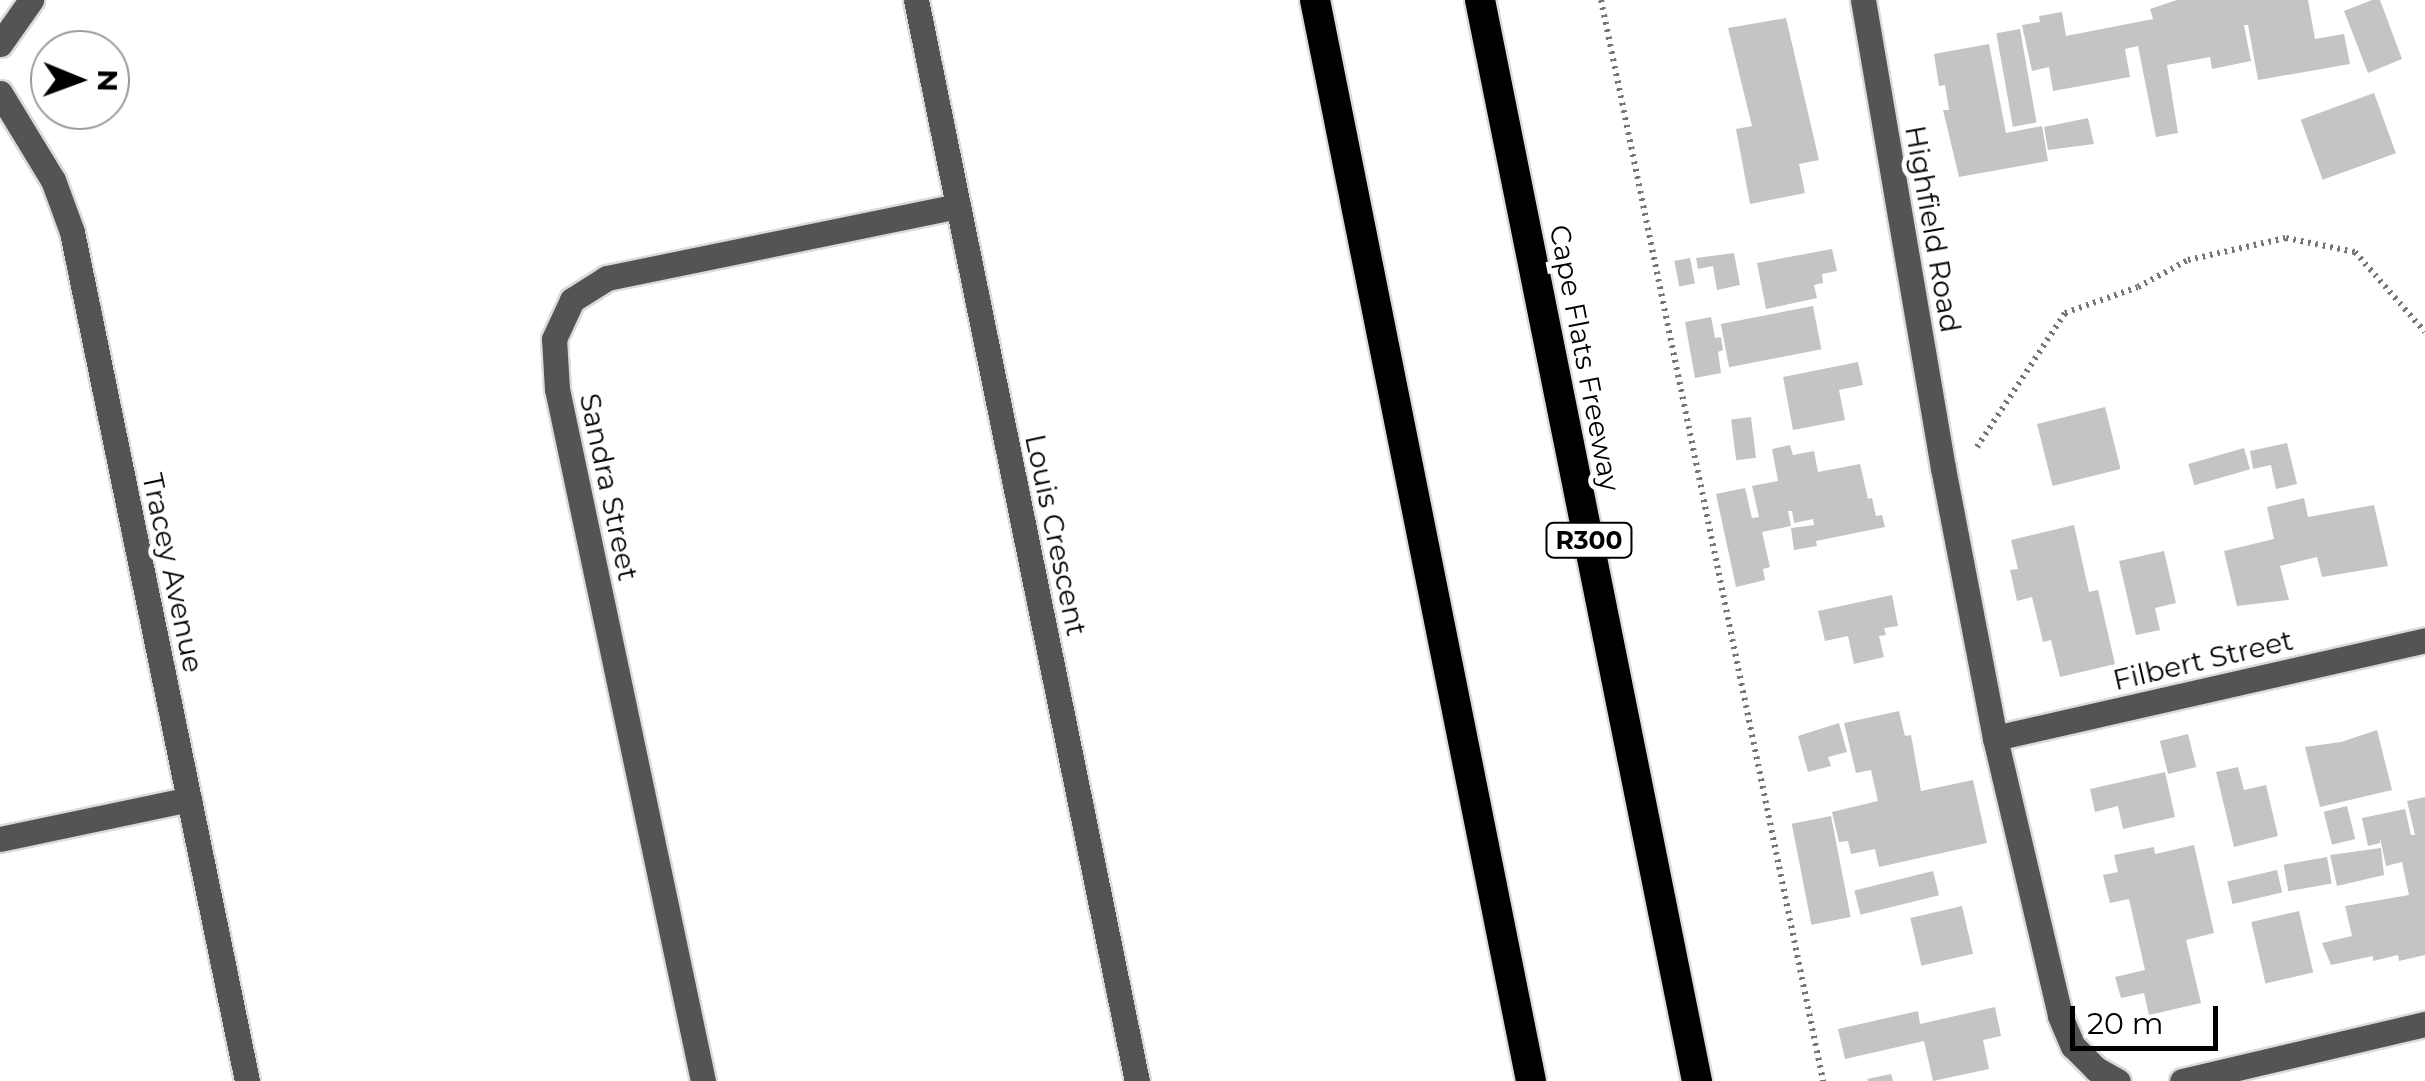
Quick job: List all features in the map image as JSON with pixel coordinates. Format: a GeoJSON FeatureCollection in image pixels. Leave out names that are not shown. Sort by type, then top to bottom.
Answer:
{"type":"FeatureCollection","features":[{"type":"Feature","properties":{"kind":"highway"},"geometry":{"type":"LineString","coordinates":[[1314,0],[1530,1081]]}},
{"type":"Feature","properties":{"kind":"highway","name":"Cape Flats Freeway"},"geometry":{"type":"LineString","coordinates":[[1480,0],[1697,1081]]}},
{"type":"Feature","properties":{"kind":"street"},"geometry":{"type":"LineString","coordinates":[[0,44],[30,0]]}},
{"type":"Feature","properties":{"kind":"street","name":"Louis Crescent"},"geometry":{"type":"LineString","coordinates":[[916,0],[1137,1081]]}},
{"type":"Feature","properties":{"kind":"street","name":"Highfield Road"},"geometry":{"type":"LineString","coordinates":[[1863,0],[1943,468]]}},
{"type":"Feature","properties":{"kind":"street","name":"Tracey Avenue"},"geometry":{"type":"LineString","coordinates":[[0,93],[53,180],[72,232],[247,1081]]}},
{"type":"Feature","properties":{"kind":"street","name":"Sandra Street"},"geometry":{"type":"LineString","coordinates":[[702,1081],[557,389],[554,340],[572,300],[607,278],[958,206]]}},
{"type":"Feature","properties":{"kind":"street"},"geometry":{"type":"LineString","coordinates":[[1943,468],[1995,738],[2060,1016],[2073,1046],[2096,1069],[2118,1081]]}},
{"type":"Feature","properties":{"kind":"street","name":"Filbert Street"},"geometry":{"type":"LineString","coordinates":[[1995,738],[2425,640]]}},
{"type":"Feature","properties":{"kind":"street"},"geometry":{"type":"LineString","coordinates":[[0,839],[189,799]]}},
{"type":"Feature","properties":{"kind":"street"},"geometry":{"type":"LineString","coordinates":[[2182,1081],[2425,1024]]}},
{"type":"Feature","properties":{"kind":"path"},"geometry":{"type":"LineString","coordinates":[[1601,0],[1822,1081]]}},
{"type":"Feature","properties":{"kind":"path"},"geometry":{"type":"LineString","coordinates":[[1943,468],[1971,456],[2065,314],[2138,288],[2188,260],[2286,238],[2354,252],[2425,332]]}},
{"type":"Feature","properties":{"kind":"building"},"geometry":{"type":"Polygon","coordinates":[[[2177,0],[2308,0],[2315,39],[2344,34],[2350,64],[2258,80],[2248,25],[2244,25],[2251,61],[2212,69],[2210,57],[2167,65],[2178,133],[2156,137],[2138,46],[2125,49],[2130,77],[2053,91],[2049,67],[2032,71],[2022,25],[2040,22],[2039,16],[2062,12],[2066,36],[2153,19],[2150,9],[2177,0]]]}},
{"type":"Feature","properties":{"kind":"building"},"geometry":{"type":"Polygon","coordinates":[[[2380,0],[2402,59],[2368,73],[2344,11],[2380,0]]]}},
{"type":"Feature","properties":{"kind":"building"},"geometry":{"type":"Polygon","coordinates":[[[1786,18],[1819,160],[1799,164],[1805,193],[1750,204],[1736,129],[1752,126],[1728,28],[1786,18]]]}},
{"type":"Feature","properties":{"kind":"building"},"geometry":{"type":"Polygon","coordinates":[[[2020,29],[2036,123],[2013,127],[1996,33],[2020,29]]]}},
{"type":"Feature","properties":{"kind":"building"},"geometry":{"type":"Polygon","coordinates":[[[1989,44],[2006,133],[2042,126],[2048,161],[1959,177],[1943,110],[1949,110],[1945,85],[1939,86],[1934,54],[1989,44]]]}},
{"type":"Feature","properties":{"kind":"building"},"geometry":{"type":"Polygon","coordinates":[[[2374,93],[2396,153],[2323,180],[2301,120],[2374,93]]]}},
{"type":"Feature","properties":{"kind":"building"},"geometry":{"type":"Polygon","coordinates":[[[2088,118],[2094,144],[2048,150],[2044,127],[2088,118]]]}},
{"type":"Feature","properties":{"kind":"building"},"geometry":{"type":"Polygon","coordinates":[[[1832,249],[1837,271],[1822,274],[1823,283],[1814,285],[1817,298],[1766,309],[1757,263],[1832,249]]]}},
{"type":"Feature","properties":{"kind":"building"},"geometry":{"type":"Polygon","coordinates":[[[1734,253],[1740,285],[1717,290],[1713,266],[1698,269],[1696,258],[1734,253]]]}},
{"type":"Feature","properties":{"kind":"building"},"geometry":{"type":"Polygon","coordinates":[[[1690,258],[1695,284],[1679,287],[1674,261],[1690,258]]]}},
{"type":"Feature","properties":{"kind":"building"},"geometry":{"type":"Polygon","coordinates":[[[1813,306],[1821,349],[1729,367],[1721,324],[1813,306]]]}},
{"type":"Feature","properties":{"kind":"building"},"geometry":{"type":"Polygon","coordinates":[[[1711,317],[1715,338],[1721,337],[1721,373],[1695,378],[1685,322],[1711,317]]]}},
{"type":"Feature","properties":{"kind":"building"},"geometry":{"type":"Polygon","coordinates":[[[1858,362],[1863,385],[1839,390],[1845,420],[1793,430],[1783,377],[1858,362]]]}},
{"type":"Feature","properties":{"kind":"building"},"geometry":{"type":"Polygon","coordinates":[[[2105,407],[2120,469],[2053,486],[2037,424],[2105,407]]]}},
{"type":"Feature","properties":{"kind":"building"},"geometry":{"type":"Polygon","coordinates":[[[1751,417],[1756,458],[1736,460],[1731,419],[1751,417]]]}},
{"type":"Feature","properties":{"kind":"building"},"geometry":{"type":"Polygon","coordinates":[[[2287,443],[2297,484],[2276,489],[2271,465],[2253,469],[2250,451],[2287,443]]]}},
{"type":"Feature","properties":{"kind":"building"},"geometry":{"type":"Polygon","coordinates":[[[1790,445],[1793,455],[1814,451],[1818,472],[1860,464],[1868,499],[1872,498],[1876,516],[1882,515],[1885,527],[1816,541],[1817,546],[1794,550],[1791,528],[1814,525],[1813,519],[1794,523],[1792,511],[1788,511],[1791,526],[1762,532],[1770,567],[1763,569],[1765,580],[1736,587],[1716,494],[1745,488],[1752,518],[1759,517],[1752,486],[1778,481],[1772,449],[1790,445]]]}},
{"type":"Feature","properties":{"kind":"building"},"geometry":{"type":"Polygon","coordinates":[[[2244,448],[2250,469],[2194,485],[2188,464],[2244,448]]]}},
{"type":"Feature","properties":{"kind":"building"},"geometry":{"type":"Polygon","coordinates":[[[2304,498],[2308,517],[2374,505],[2388,566],[2322,577],[2317,557],[2280,566],[2289,600],[2237,606],[2224,551],[2274,539],[2267,507],[2304,498]]]}},
{"type":"Feature","properties":{"kind":"building"},"geometry":{"type":"Polygon","coordinates":[[[2074,525],[2089,592],[2098,590],[2115,664],[2060,677],[2051,640],[2043,642],[2032,597],[2017,601],[2010,570],[2018,569],[2011,540],[2074,525]]]}},
{"type":"Feature","properties":{"kind":"building"},"geometry":{"type":"Polygon","coordinates":[[[2164,551],[2176,603],[2155,608],[2160,630],[2136,635],[2119,561],[2164,551]]]}},
{"type":"Feature","properties":{"kind":"building"},"geometry":{"type":"Polygon","coordinates":[[[1892,595],[1898,626],[1884,628],[1886,635],[1879,636],[1884,657],[1854,664],[1848,636],[1825,641],[1818,611],[1892,595]]]}},
{"type":"Feature","properties":{"kind":"building"},"geometry":{"type":"Polygon","coordinates":[[[1899,711],[1905,736],[1911,735],[1921,791],[1973,780],[1987,843],[1879,867],[1875,849],[1851,854],[1848,841],[1839,842],[1832,812],[1878,801],[1871,770],[1856,773],[1844,723],[1899,711]]]}},
{"type":"Feature","properties":{"kind":"building"},"geometry":{"type":"Polygon","coordinates":[[[1839,723],[1847,752],[1828,757],[1831,766],[1808,772],[1798,736],[1839,723]]]}},
{"type":"Feature","properties":{"kind":"building"},"geometry":{"type":"Polygon","coordinates":[[[2377,730],[2392,790],[2320,807],[2305,747],[2341,742],[2377,730]]]}},
{"type":"Feature","properties":{"kind":"building"},"geometry":{"type":"Polygon","coordinates":[[[2188,734],[2196,767],[2168,774],[2160,741],[2188,734]]]}},
{"type":"Feature","properties":{"kind":"building"},"geometry":{"type":"Polygon","coordinates":[[[2238,767],[2244,790],[2266,785],[2278,836],[2234,847],[2216,772],[2238,767]]]}},
{"type":"Feature","properties":{"kind":"building"},"geometry":{"type":"Polygon","coordinates":[[[2165,772],[2175,817],[2123,829],[2118,806],[2095,812],[2090,789],[2165,772]]]}},
{"type":"Feature","properties":{"kind":"building"},"geometry":{"type":"Polygon","coordinates":[[[2425,797],[2425,955],[2399,961],[2398,955],[2373,961],[2373,956],[2331,965],[2322,943],[2352,936],[2345,906],[2409,895],[2402,862],[2386,866],[2380,838],[2380,843],[2368,846],[2362,818],[2405,809],[2411,835],[2415,835],[2407,801],[2425,797]]]}},
{"type":"Feature","properties":{"kind":"building"},"geometry":{"type":"Polygon","coordinates":[[[2347,806],[2355,839],[2332,845],[2324,812],[2347,806]]]}},
{"type":"Feature","properties":{"kind":"building"},"geometry":{"type":"Polygon","coordinates":[[[1831,816],[1851,917],[1811,925],[1792,824],[1831,816]]]}},
{"type":"Feature","properties":{"kind":"building"},"geometry":{"type":"Polygon","coordinates":[[[2194,845],[2214,933],[2186,940],[2201,1003],[2149,1015],[2144,993],[2121,998],[2115,977],[2145,970],[2129,899],[2110,903],[2103,875],[2118,872],[2114,855],[2154,847],[2155,854],[2194,845]]]}},
{"type":"Feature","properties":{"kind":"building"},"geometry":{"type":"Polygon","coordinates":[[[2381,848],[2384,875],[2337,886],[2330,855],[2381,848]]]}},
{"type":"Feature","properties":{"kind":"building"},"geometry":{"type":"Polygon","coordinates":[[[2327,857],[2332,884],[2288,891],[2284,865],[2327,857]]]}},
{"type":"Feature","properties":{"kind":"building"},"geometry":{"type":"Polygon","coordinates":[[[2277,870],[2282,892],[2232,904],[2227,881],[2277,870]]]}},
{"type":"Feature","properties":{"kind":"building"},"geometry":{"type":"Polygon","coordinates":[[[1933,871],[1939,895],[1860,915],[1854,891],[1933,871]]]}},
{"type":"Feature","properties":{"kind":"building"},"geometry":{"type":"Polygon","coordinates":[[[1962,906],[1973,954],[1921,966],[1910,918],[1962,906]]]}},
{"type":"Feature","properties":{"kind":"building"},"geometry":{"type":"Polygon","coordinates":[[[2299,911],[2313,972],[2265,983],[2251,922],[2299,911]]]}},
{"type":"Feature","properties":{"kind":"building"},"geometry":{"type":"Polygon","coordinates":[[[1995,1007],[2001,1036],[1983,1040],[1989,1069],[1933,1081],[1924,1041],[1845,1059],[1838,1029],[1918,1011],[1920,1024],[1995,1007]]]}},
{"type":"Feature","properties":{"kind":"building"},"geometry":{"type":"Polygon","coordinates":[[[1891,1074],[1893,1081],[1867,1079],[1891,1074]]]}}]}
